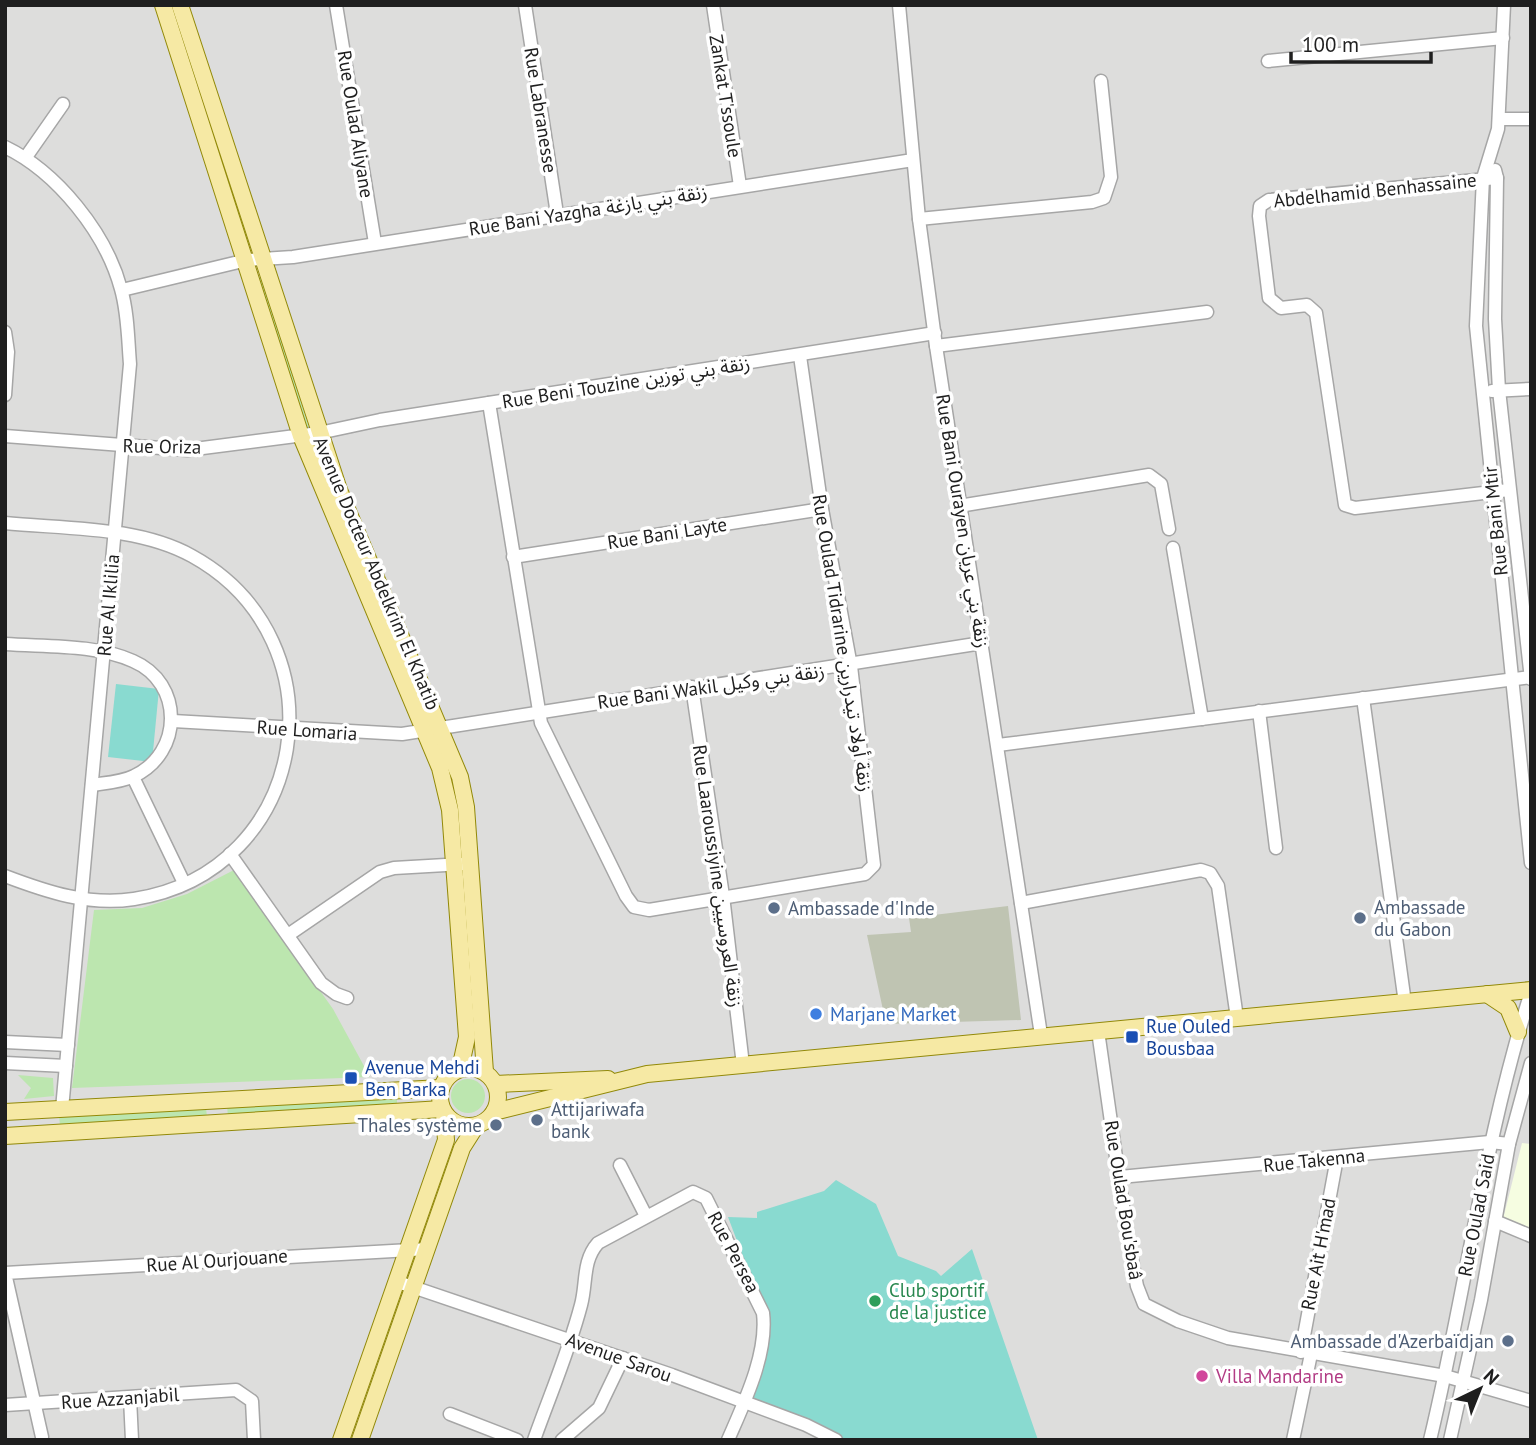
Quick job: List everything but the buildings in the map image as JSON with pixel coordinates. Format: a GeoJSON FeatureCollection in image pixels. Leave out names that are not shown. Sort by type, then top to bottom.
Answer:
{"type":"FeatureCollection","features":[{"type":"Feature","properties":{"kind":"main road","name":"Avenue Docteur Abdelkrim El Khatib"},"geometry":{"type":"LineString","coordinates":[[163,5],[318,433],[364,551],[441,728],[463,786],[490,1078]]}},
{"type":"Feature","properties":{"kind":"main road","name":"Avenue Docteur Abdelkrim El Khatib"},"geometry":{"type":"LineString","coordinates":[[180,5],[255,259],[301,436],[446,788],[467,1038],[460,1069]]}},
{"type":"Feature","properties":{"kind":"main road"},"geometry":{"type":"LineString","coordinates":[[341,1440],[446,1140],[441,1088],[448,1076],[460,1069],[468,1067],[508,1085],[588,1078],[614,1080],[1041,1035],[1531,991]]}},
{"type":"Feature","properties":{"kind":"main road"},"geometry":{"type":"LineString","coordinates":[[1487,995],[1508,1008],[1518,1032]]}},
{"type":"Feature","properties":{"kind":"main road"},"geometry":{"type":"LineString","coordinates":[[490,1078],[499,1098],[494,1112]]}},
{"type":"Feature","properties":{"kind":"main road"},"geometry":{"type":"LineString","coordinates":[[358,1440],[415,1288],[462,1148],[476,1126],[494,1112],[582,1091],[614,1080]]}},
{"type":"Feature","properties":{"kind":"main road"},"geometry":{"type":"LineString","coordinates":[[5,1112],[441,1088]]}},
{"type":"Feature","properties":{"kind":"main road"},"geometry":{"type":"LineString","coordinates":[[5,1136],[443,1111],[458,1124],[476,1126]]}},
{"type":"Feature","properties":{"kind":"street","name":"Rue Oulad Aliyane"},"geometry":{"type":"LineString","coordinates":[[336,5],[375,243]]}},
{"type":"Feature","properties":{"kind":"street","name":"Rue Labranesse"},"geometry":{"type":"LineString","coordinates":[[525,5],[557,214]]}},
{"type":"Feature","properties":{"kind":"street","name":"Zankat T'ssoule"},"geometry":{"type":"LineString","coordinates":[[713,5],[740,186]]}},
{"type":"Feature","properties":{"kind":"street","name":"Rue Bani Ourayen زنقة بني عريان"},"geometry":{"type":"LineString","coordinates":[[899,5],[919,219],[959,506],[1041,1035]]}},
{"type":"Feature","properties":{"kind":"street","name":"Rue Bani Mtir"},"geometry":{"type":"LineString","coordinates":[[1504,5],[1499,119],[1483,178],[1476,326],[1531,863]]}},
{"type":"Feature","properties":{"kind":"street"},"geometry":{"type":"LineString","coordinates":[[1268,61],[1503,38]]}},
{"type":"Feature","properties":{"kind":"street"},"geometry":{"type":"LineString","coordinates":[[919,219],[1092,202],[1104,198],[1111,177],[1101,80]]}},
{"type":"Feature","properties":{"kind":"street"},"geometry":{"type":"LineString","coordinates":[[26,157],[63,104]]}},
{"type":"Feature","properties":{"kind":"street"},"geometry":{"type":"LineString","coordinates":[[1499,119],[1531,119]]}},
{"type":"Feature","properties":{"kind":"street","name":"Rue Al Iklilia"},"geometry":{"type":"LineString","coordinates":[[5,147],[26,157],[82,215],[101,244],[122,290],[130,379],[62,1109]]}},
{"type":"Feature","properties":{"kind":"street"},"geometry":{"type":"LineString","coordinates":[[1490,158],[1497,178]]}},
{"type":"Feature","properties":{"kind":"street","name":"Rue Bani Yazgha زنقة بني يازغة"},"geometry":{"type":"LineString","coordinates":[[122,290],[255,259],[913,160]]}},
{"type":"Feature","properties":{"kind":"street","name":"Rue Bani Mtir"},"geometry":{"type":"LineString","coordinates":[[1497,178],[1495,319],[1499,390],[1531,678]]}},
{"type":"Feature","properties":{"kind":"street","name":"Abdelhamid Benhassaine"},"geometry":{"type":"LineString","coordinates":[[1497,178],[1269,200],[1262,203],[1258,211],[1269,298],[1280,308],[1307,305],[1317,313],[1345,505],[1355,508],[1509,490]]}},
{"type":"Feature","properties":{"kind":"street","name":"Rue Beni Touzine زنقة بني توزين"},"geometry":{"type":"LineString","coordinates":[[318,433],[380,420],[800,356],[1207,312]]}},
{"type":"Feature","properties":{"kind":"street"},"geometry":{"type":"LineString","coordinates":[[5,332],[8,352],[5,395]]}},
{"type":"Feature","properties":{"kind":"street","name":"Rue Oulad Tidrarine زنقة أولاد تيدرارين"},"geometry":{"type":"LineString","coordinates":[[489,403],[538,712],[549,744],[634,907],[649,910],[723,895],[865,874],[873,869],[875,856],[851,666],[822,509],[800,356]]}},
{"type":"Feature","properties":{"kind":"street"},"geometry":{"type":"LineString","coordinates":[[1481,393],[1531,389]]}},
{"type":"Feature","properties":{"kind":"street","name":"Rue Oriza"},"geometry":{"type":"LineString","coordinates":[[5,436],[187,450],[318,433]]}},
{"type":"Feature","properties":{"kind":"street"},"geometry":{"type":"LineString","coordinates":[[959,506],[1149,475],[1161,484],[1169,529]]}},
{"type":"Feature","properties":{"kind":"street","name":"Rue Bani Layte"},"geometry":{"type":"LineString","coordinates":[[513,557],[822,509]]}},
{"type":"Feature","properties":{"kind":"street"},"geometry":{"type":"LineString","coordinates":[[5,523],[155,541],[190,555],[222,577],[246,600],[274,642],[290,697],[291,728],[279,785],[260,820],[230,854],[210,870],[184,883],[136,899],[81,899],[5,876]]}},
{"type":"Feature","properties":{"kind":"street"},"geometry":{"type":"LineString","coordinates":[[1173,548],[1202,719]]}},
{"type":"Feature","properties":{"kind":"street","name":"Rue Bani Wakil زنقة بني وكيل"},"geometry":{"type":"LineString","coordinates":[[441,728],[692,687],[851,666],[982,643]]}},
{"type":"Feature","properties":{"kind":"street"},"geometry":{"type":"LineString","coordinates":[[5,644],[104,652],[133,660],[151,672],[167,695],[173,721],[167,740],[157,757],[133,777],[92,785]]}},
{"type":"Feature","properties":{"kind":"street"},"geometry":{"type":"LineString","coordinates":[[1510,651],[1530,650]]}},
{"type":"Feature","properties":{"kind":"street"},"geometry":{"type":"LineString","coordinates":[[998,745],[1531,678]]}},
{"type":"Feature","properties":{"kind":"street","name":"Rue Laaroussiyine زنقة العروسيين"},"geometry":{"type":"LineString","coordinates":[[692,687],[723,895],[743,1065]]}},
{"type":"Feature","properties":{"kind":"street"},"geometry":{"type":"LineString","coordinates":[[1363,698],[1405,1003]]}},
{"type":"Feature","properties":{"kind":"street"},"geometry":{"type":"LineString","coordinates":[[1259,711],[1276,848]]}},
{"type":"Feature","properties":{"kind":"street","name":"Rue Lomaria"},"geometry":{"type":"LineString","coordinates":[[173,721],[381,735],[441,728]]}},
{"type":"Feature","properties":{"kind":"street"},"geometry":{"type":"LineString","coordinates":[[133,777],[184,883]]}},
{"type":"Feature","properties":{"kind":"street"},"geometry":{"type":"LineString","coordinates":[[230,854],[321,983],[335,994],[347,998]]}},
{"type":"Feature","properties":{"kind":"street"},"geometry":{"type":"LineString","coordinates":[[288,935],[380,872],[394,868],[470,863]]}},
{"type":"Feature","properties":{"kind":"street"},"geometry":{"type":"LineString","coordinates":[[1021,902],[1201,870],[1210,873],[1218,886],[1237,1018]]}},
{"type":"Feature","properties":{"kind":"street","name":"Rue Oulad Said"},"geometry":{"type":"LineString","coordinates":[[1430,1440],[1446,1376],[1490,1142],[1531,991]]}},
{"type":"Feature","properties":{"kind":"street","name":"Rue Oulad Bou'sbaâ"},"geometry":{"type":"LineString","coordinates":[[1098,1031],[1131,1261],[1144,1304],[1216,1335],[1446,1376],[1531,1401]]}},
{"type":"Feature","properties":{"kind":"street"},"geometry":{"type":"LineString","coordinates":[[5,1042],[68,1045]]}},
{"type":"Feature","properties":{"kind":"street"},"geometry":{"type":"LineString","coordinates":[[5,1063],[66,1066]]}},
{"type":"Feature","properties":{"kind":"street","name":"Rue Oulad Said"},"geometry":{"type":"LineString","coordinates":[[1450,1440],[1509,1144],[1531,1063]]}},
{"type":"Feature","properties":{"kind":"street","name":"Rue Takenna"},"geometry":{"type":"LineString","coordinates":[[1120,1177],[1490,1142],[1509,1144]]}},
{"type":"Feature","properties":{"kind":"street","name":"Rue Ait H'mad"},"geometry":{"type":"LineString","coordinates":[[1293,1440],[1337,1158]]}},
{"type":"Feature","properties":{"kind":"street"},"geometry":{"type":"LineString","coordinates":[[621,1165],[646,1216]]}},
{"type":"Feature","properties":{"kind":"street","name":"Rue Persea"},"geometry":{"type":"LineString","coordinates":[[534,1440],[581,1306],[587,1262],[593,1250],[598,1243],[686,1194],[697,1193],[706,1198],[763,1313],[762,1341],[743,1402]]}},
{"type":"Feature","properties":{"kind":"street"},"geometry":{"type":"LineString","coordinates":[[1495,1221],[1531,1236]]}},
{"type":"Feature","properties":{"kind":"street","name":"Rue Al Ourjouane"},"geometry":{"type":"LineString","coordinates":[[5,1273],[428,1249]]}},
{"type":"Feature","properties":{"kind":"street"},"geometry":{"type":"LineString","coordinates":[[5,1273],[42,1437]]}},
{"type":"Feature","properties":{"kind":"street","name":"Avenue Sarou"},"geometry":{"type":"LineString","coordinates":[[398,1282],[623,1358],[806,1425],[836,1440]]}},
{"type":"Feature","properties":{"kind":"street"},"geometry":{"type":"LineString","coordinates":[[562,1440],[599,1408],[623,1358]]}},
{"type":"Feature","properties":{"kind":"street","name":"Rue Azzanjabil"},"geometry":{"type":"LineString","coordinates":[[5,1405],[236,1390],[252,1401],[254,1440]]}},
{"type":"Feature","properties":{"kind":"street"},"geometry":{"type":"LineString","coordinates":[[130,1398],[132,1440]]}},
{"type":"Feature","properties":{"kind":"street"},"geometry":{"type":"LineString","coordinates":[[727,1440],[743,1402]]}},
{"type":"Feature","properties":{"kind":"street"},"geometry":{"type":"LineString","coordinates":[[450,1414],[517,1440]]}},
{"type":"Feature","properties":{"kind":"street"},"geometry":{"type":"LineString","coordinates":[[346,1424],[358,1440]]}},
{"type":"Feature","properties":{"kind":"shaded area"},"geometry":{"type":"Polygon","coordinates":[[[5,5],[1531,5],[1531,1440],[5,1440],[5,5]]]}},
{"type":"Feature","properties":{"kind":"shaded area"},"geometry":{"type":"Polygon","coordinates":[[[116,684],[159,689],[152,762],[108,757],[116,684]]]}},
{"type":"Feature","properties":{"kind":"shaded area"},"geometry":{"type":"Polygon","coordinates":[[[1008,906],[1021,1020],[886,1024],[867,935],[911,932],[909,918],[1008,906]]]}},
{"type":"Feature","properties":{"kind":"shaded area"},"geometry":{"type":"Polygon","coordinates":[[[1522,1143],[1531,1144],[1531,1230],[1503,1219],[1522,1143]]]}},
{"type":"Feature","properties":{"kind":"shaded area","name":"Club sportif de la justice"},"geometry":{"type":"Polygon","coordinates":[[[836,1180],[876,1204],[898,1256],[936,1271],[941,1276],[972,1249],[1038,1440],[837,1440],[750,1399],[769,1326],[728,1217],[757,1218],[757,1212],[824,1191],[836,1180]]]}},
{"type":"Feature","properties":{"kind":"green space"},"geometry":{"type":"Polygon","coordinates":[[[170,5],[190,55],[249,244],[248,244],[170,5]]]}},
{"type":"Feature","properties":{"kind":"green space"},"geometry":{"type":"Polygon","coordinates":[[[262,278],[309,428],[306,428],[257,279],[262,278]]]}},
{"type":"Feature","properties":{"kind":"green space"},"geometry":{"type":"Polygon","coordinates":[[[234,870],[333,1009],[370,1077],[72,1088],[94,910],[142,908],[187,894],[234,870]]]}},
{"type":"Feature","properties":{"kind":"green space"},"geometry":{"type":"Polygon","coordinates":[[[18,1075],[53,1078],[54,1096],[24,1099],[31,1088],[18,1075]]]}},
{"type":"Feature","properties":{"kind":"green space"},"geometry":{"type":"Polygon","coordinates":[[[468,1079],[480,1084],[485,1096],[480,1108],[468,1113],[456,1108],[451,1096],[456,1084],[468,1079]]]}},
{"type":"Feature","properties":{"kind":"green space"},"geometry":{"type":"Polygon","coordinates":[[[397,1096],[397,1107],[228,1117],[227,1105],[397,1096]]]}},
{"type":"Feature","properties":{"kind":"green space"},"geometry":{"type":"Polygon","coordinates":[[[206,1107],[207,1118],[60,1126],[59,1115],[206,1107]]]}},
{"type":"Feature","properties":{"kind":"place","name":"Ambassade d'Inde"},"geometry":{"type":"Point","coordinates":[774,908]}},
{"type":"Feature","properties":{"kind":"place","name":"Ambassade du Gabon"},"geometry":{"type":"Point","coordinates":[1360,918]}},
{"type":"Feature","properties":{"kind":"place","name":"Marjane Market"},"geometry":{"type":"Point","coordinates":[816,1014]}},
{"type":"Feature","properties":{"kind":"place","name":"Rue Ouled Bousbaa"},"geometry":{"type":"Point","coordinates":[1132,1037]}},
{"type":"Feature","properties":{"kind":"place","name":"Avenue Mehdi Ben Barka"},"geometry":{"type":"Point","coordinates":[351,1078]}},
{"type":"Feature","properties":{"kind":"place","name":"Attijariwafa bank"},"geometry":{"type":"Point","coordinates":[537,1120]}},
{"type":"Feature","properties":{"kind":"place","name":"Thales système"},"geometry":{"type":"Point","coordinates":[496,1125]}},
{"type":"Feature","properties":{"kind":"place","name":"Club sportif de la justice"},"geometry":{"type":"Point","coordinates":[875,1301]}},
{"type":"Feature","properties":{"kind":"place","name":"Ambassade d'Azerbaïdjan"},"geometry":{"type":"Point","coordinates":[1508,1341]}},
{"type":"Feature","properties":{"kind":"place","name":"Villa Mandarine"},"geometry":{"type":"Point","coordinates":[1202,1376]}}]}
